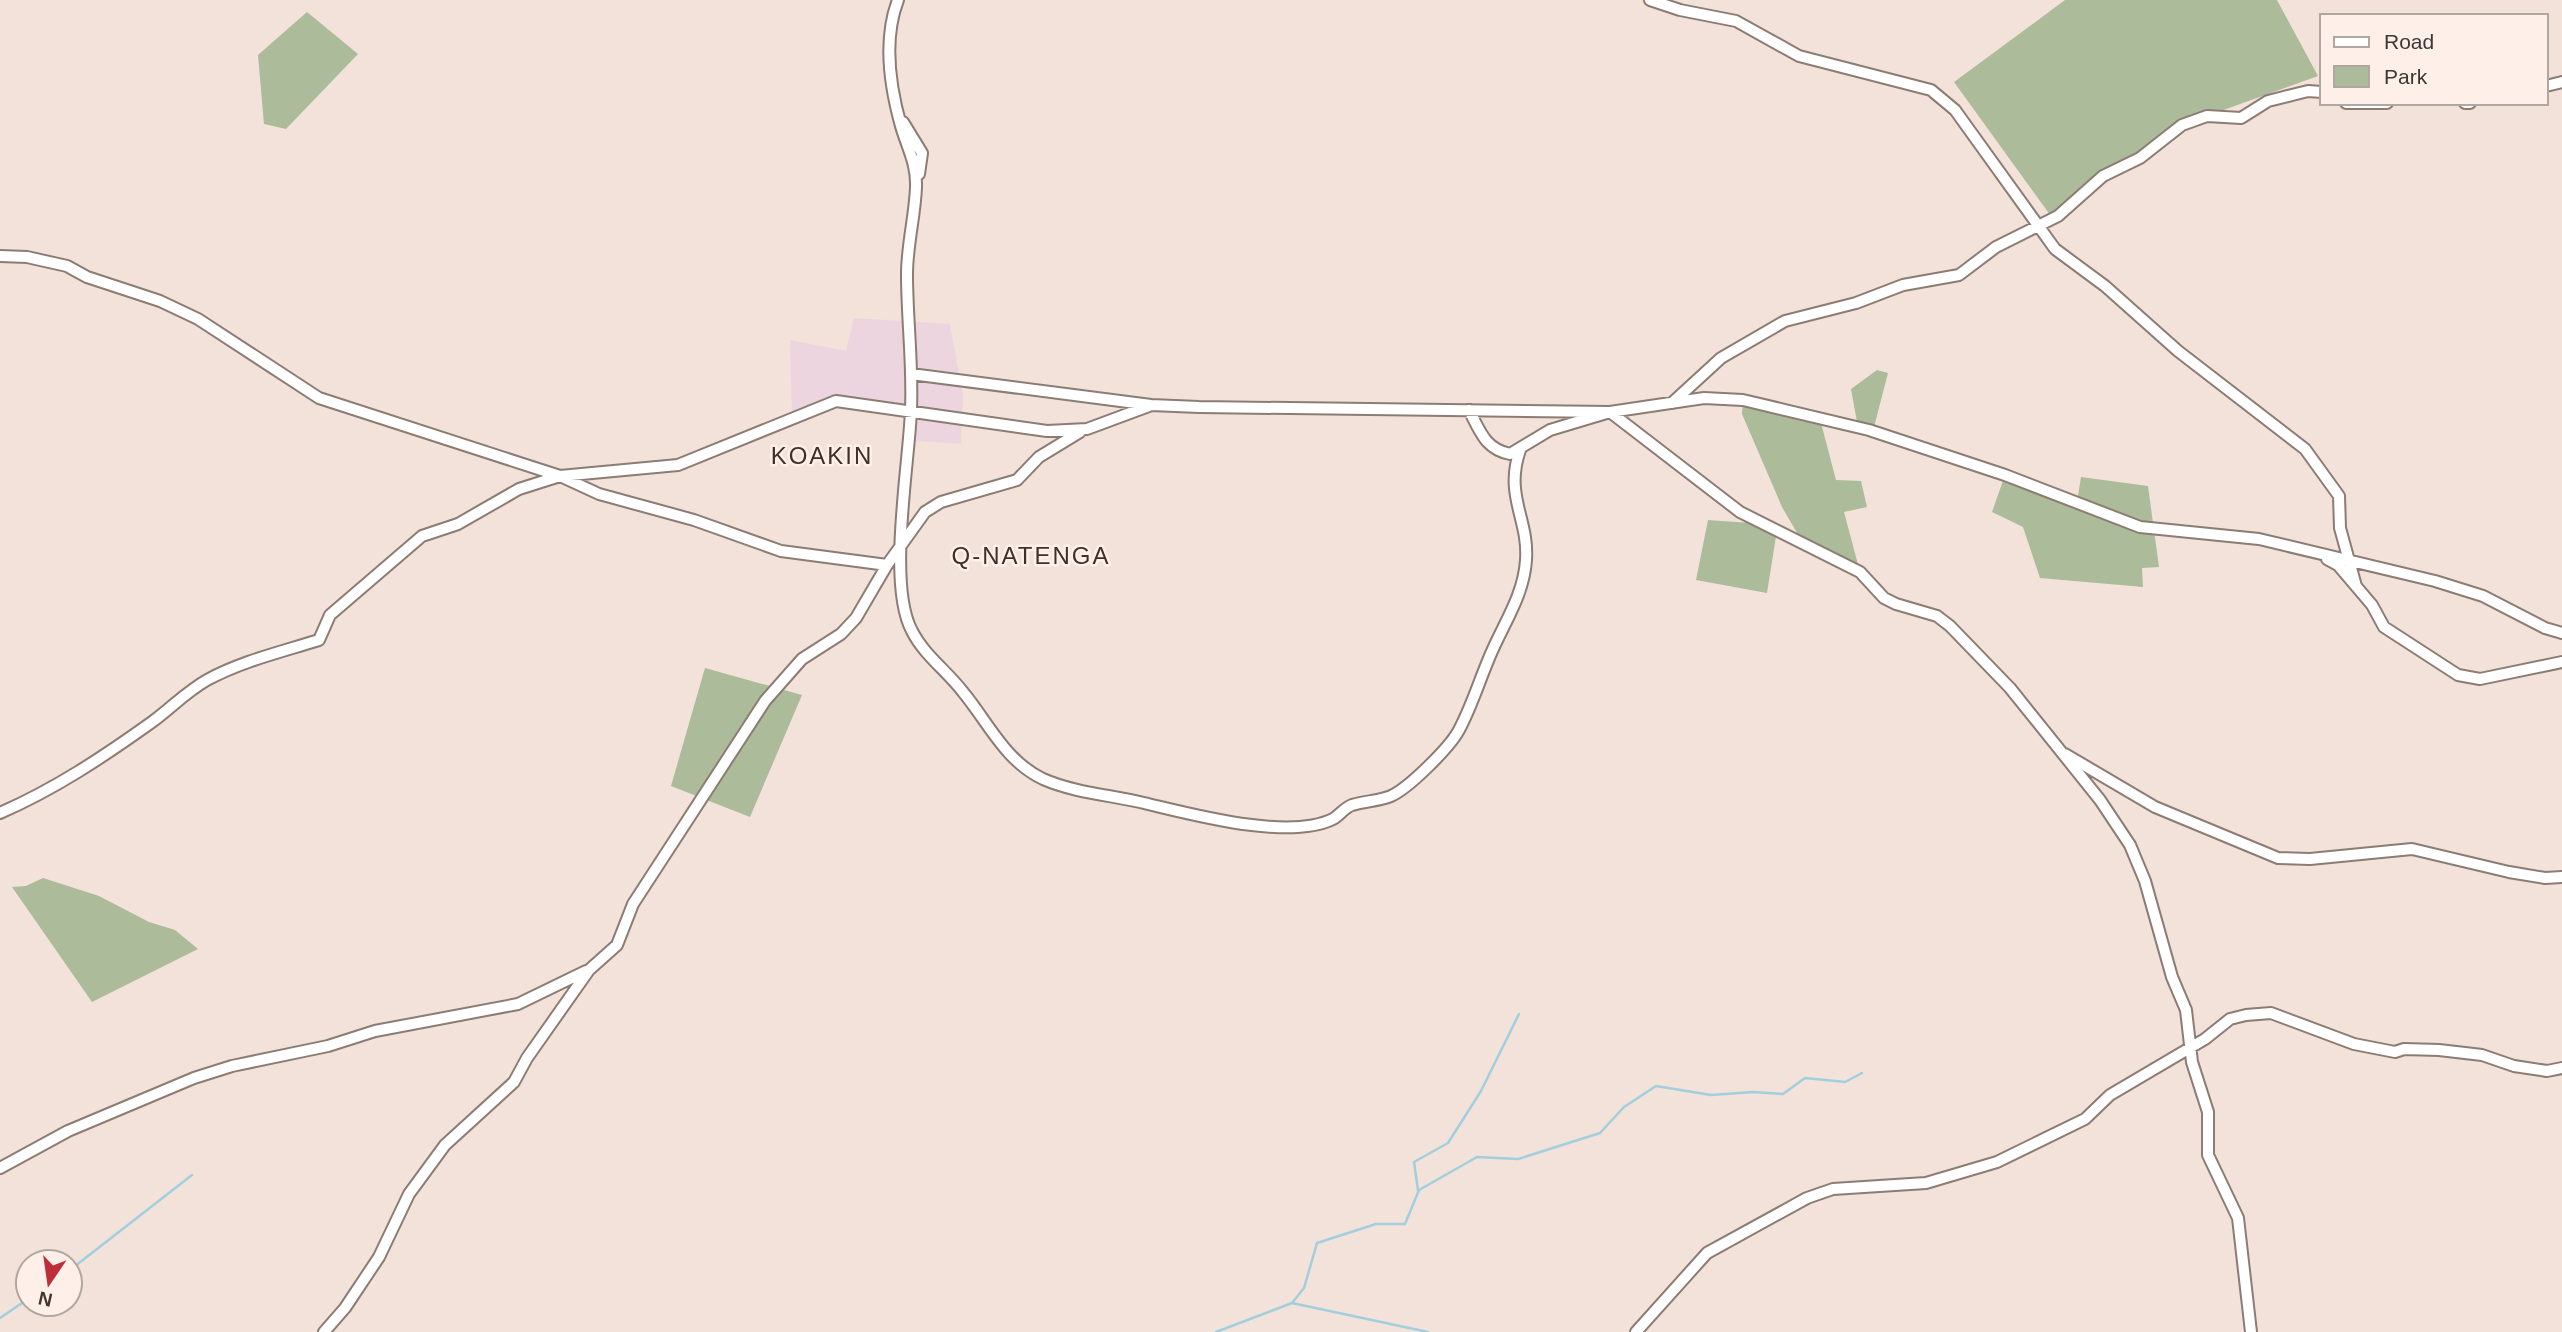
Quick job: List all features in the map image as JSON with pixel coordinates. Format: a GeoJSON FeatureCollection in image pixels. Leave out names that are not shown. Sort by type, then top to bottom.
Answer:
{"type":"FeatureCollection","features":[{"type":"Feature","properties":{"kind":"street"},"geometry":{"type":"LineString","coordinates":[[898,0],[891,35],[891,76],[899,117],[916,166],[916,190],[909,225],[907,276],[912,330],[911,410],[902,546],[902,602],[910,629],[923,649],[965,693],[982,722],[1016,760],[1043,778],[1190,815],[1267,827],[1330,820],[1352,805],[1388,797],[1405,788],[1457,734],[1494,646],[1514,610],[1527,559],[1513,482],[1520,450]]}},
{"type":"Feature","properties":{"kind":"street"},"geometry":{"type":"LineString","coordinates":[[1650,0],[1681,10],[1736,21],[1799,56],[1931,90],[1955,110],[2055,249],[2105,286],[2178,351],[2305,449],[2339,496],[2340,528],[2356,586]]}},
{"type":"Feature","properties":{"kind":"street"},"geometry":{"type":"LineString","coordinates":[[1672,403],[1721,358],[1785,321],[1856,303],[1903,285],[1959,275],[1996,247],[2058,216],[2103,176],[2140,158],[2182,125],[2207,116],[2241,118],[2268,101],[2308,91],[2320,92]]}},
{"type":"Feature","properties":{"kind":"street"},"geometry":{"type":"LineString","coordinates":[[0,256],[27,257],[67,265],[87,276],[160,301],[198,319],[319,398],[560,476],[599,494],[694,520],[781,551],[887,565]]}},
{"type":"Feature","properties":{"kind":"street"},"geometry":{"type":"LineString","coordinates":[[911,374],[1151,405],[1610,412],[1740,512],[1860,572],[1885,598],[1896,604],[1937,616],[2010,688],[2100,800],[2130,845],[2145,881],[2172,977],[2186,1010],[2192,1062],[2208,1112],[2208,1154],[2238,1217],[2252,1332]]}},
{"type":"Feature","properties":{"kind":"street"},"geometry":{"type":"LineString","coordinates":[[1469,410],[1487,444],[1497,452],[1510,454],[1550,430],[1610,412],[1704,398],[1743,400],[1869,430],[2005,475],[2140,527],[2259,540],[2425,578],[2483,596],[2545,628],[2562,633]]}},
{"type":"Feature","properties":{"kind":"street"},"geometry":{"type":"LineString","coordinates":[[0,813],[72,778],[154,720],[173,701],[209,679],[245,663],[319,640],[330,615],[350,594],[400,558],[422,536],[458,524],[519,489],[560,476],[678,465],[836,401],[1047,431],[1087,429]]}},
{"type":"Feature","properties":{"kind":"street"},"geometry":{"type":"LineString","coordinates":[[324,1332],[345,1308],[379,1257],[410,1194],[445,1145],[514,1082],[527,1058],[589,970],[617,945],[633,904],[765,701],[802,659],[841,634],[856,618],[887,565],[926,512],[941,502],[1017,480],[1039,457],[1066,438],[1151,405]]}},
{"type":"Feature","properties":{"kind":"street"},"geometry":{"type":"LineString","coordinates":[[2317,553],[2339,565],[2372,605],[2384,627],[2458,675],[2480,679],[2562,662]]}},
{"type":"Feature","properties":{"kind":"street"},"geometry":{"type":"LineString","coordinates":[[2056,748],[2155,807],[2278,858],[2310,859],[2412,849],[2509,872],[2545,878],[2562,877]]}},
{"type":"Feature","properties":{"kind":"street"},"geometry":{"type":"LineString","coordinates":[[0,1168],[68,1131],[194,1078],[232,1066],[328,1046],[375,1031],[518,1003],[589,970]]}},
{"type":"Feature","properties":{"kind":"street"},"geometry":{"type":"LineString","coordinates":[[1636,1332],[1707,1253],[1807,1198],[1833,1189],[1926,1183],[1997,1162],[2085,1119],[2109,1095],[2230,1019],[2271,1013],[2354,1044],[2395,1052],[2404,1049],[2482,1055],[2514,1066],[2547,1071],[2562,1068]]}},
{"type":"Feature","properties":{"kind":"shaded area"},"geometry":{"type":"Polygon","coordinates":[[[854,318],[950,324],[963,395],[961,444],[908,440],[911,410],[845,400],[792,419],[790,340],[846,351],[854,318]]]}},
{"type":"Feature","properties":{"kind":"green space"},"geometry":{"type":"Polygon","coordinates":[[[2065,0],[2277,0],[2318,76],[2207,116],[2103,176],[2053,219],[1954,82],[2065,0]]]}},
{"type":"Feature","properties":{"kind":"green space"},"geometry":{"type":"Polygon","coordinates":[[[307,12],[358,54],[286,129],[264,124],[258,55],[307,12]]]}},
{"type":"Feature","properties":{"kind":"green space"},"geometry":{"type":"Polygon","coordinates":[[[1877,370],[1888,373],[1874,427],[1857,422],[1851,389],[1877,370]]]}},
{"type":"Feature","properties":{"kind":"green space"},"geometry":{"type":"Polygon","coordinates":[[[1743,400],[1820,419],[1836,480],[1861,481],[1867,507],[1844,512],[1860,572],[1803,543],[1782,507],[1742,414],[1743,400]]]}},
{"type":"Feature","properties":{"kind":"green space"},"geometry":{"type":"Polygon","coordinates":[[[2005,475],[2077,502],[2081,477],[2148,486],[2159,567],[2142,568],[2143,587],[2040,578],[2023,527],[1992,512],[2005,475]]]}},
{"type":"Feature","properties":{"kind":"green space"},"geometry":{"type":"Polygon","coordinates":[[[1708,520],[1766,524],[1777,530],[1767,593],[1696,580],[1708,520]]]}},
{"type":"Feature","properties":{"kind":"green space"},"geometry":{"type":"Polygon","coordinates":[[[705,668],[802,695],[750,817],[671,786],[705,668]]]}},
{"type":"Feature","properties":{"kind":"green space"},"geometry":{"type":"Polygon","coordinates":[[[43,878],[99,896],[149,922],[175,930],[198,949],[92,1002],[12,887],[26,886],[43,878]]]}},
{"type":"Feature","properties":{"kind":"waterway"},"geometry":{"type":"LineString","coordinates":[[1418,1190],[1414,1162],[1448,1143],[1481,1091],[1519,1014]]}},
{"type":"Feature","properties":{"kind":"waterway"},"geometry":{"type":"LineString","coordinates":[[1216,1332],[1292,1303],[1304,1288],[1317,1243],[1376,1224],[1405,1224],[1419,1190],[1477,1157],[1518,1159],[1600,1133],[1624,1107],[1656,1086],[1711,1095],[1753,1092],[1783,1094],[1805,1078],[1845,1082],[1862,1073]]}},
{"type":"Feature","properties":{"kind":"waterway"},"geometry":{"type":"LineString","coordinates":[[84,1259],[192,1175]]}},
{"type":"Feature","properties":{"kind":"waterway"},"geometry":{"type":"LineString","coordinates":[[1292,1303],[1428,1332]]}},
{"type":"Feature","properties":{"kind":"waterway"},"geometry":{"type":"LineString","coordinates":[[0,1318],[14,1308]]}},
{"type":"Feature","properties":{"kind":"district","name":"KOAKIN"},"geometry":{"type":"Point","coordinates":[822,456]}},
{"type":"Feature","properties":{"kind":"district","name":"Q-NATENGA"},"geometry":{"type":"Point","coordinates":[1031,556]}}]}
